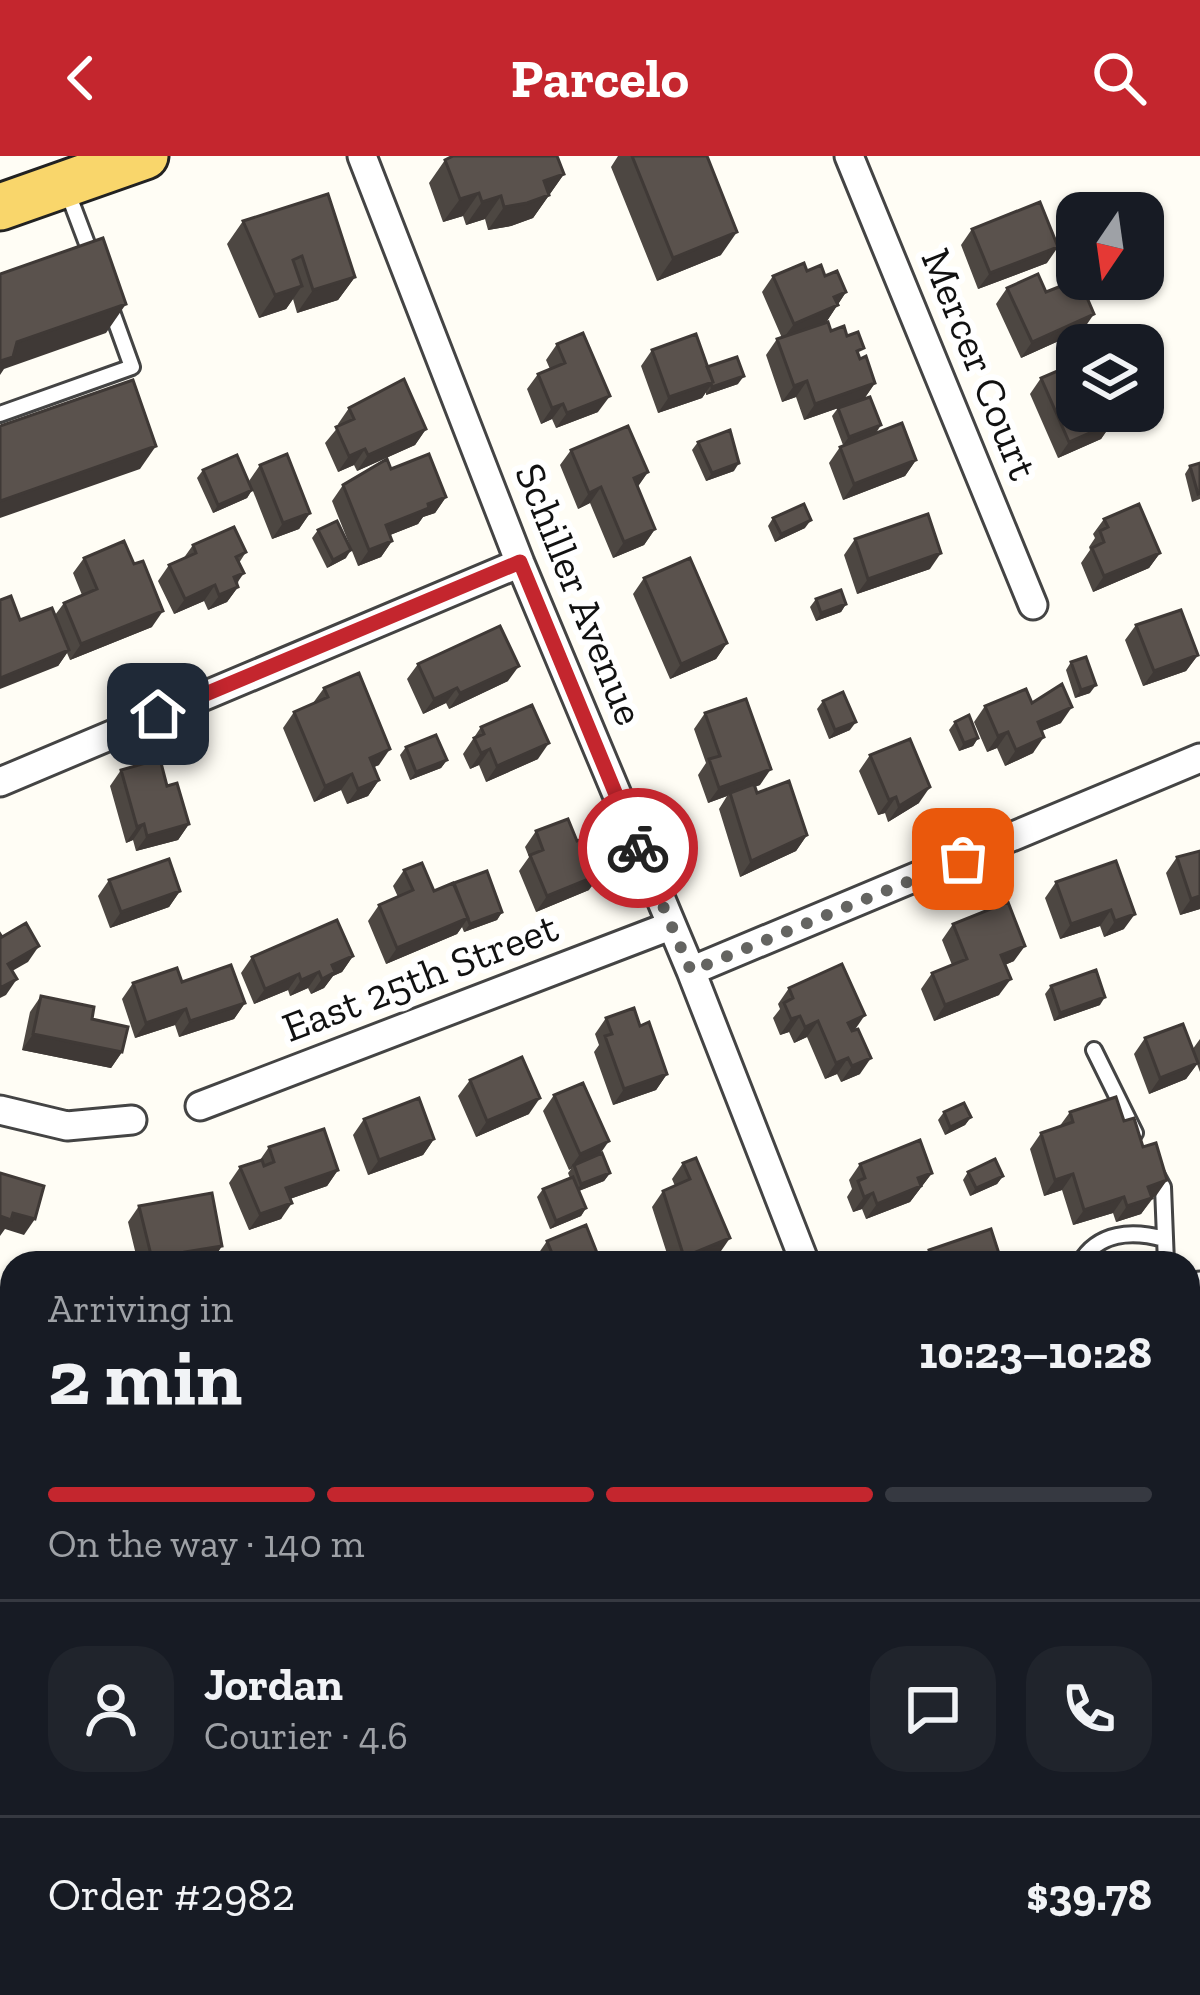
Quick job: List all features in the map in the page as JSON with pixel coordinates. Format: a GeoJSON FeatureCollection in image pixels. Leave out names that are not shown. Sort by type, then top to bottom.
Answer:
{"type":"FeatureCollection","features":[{"type":"Feature","properties":{"kind":"main road"},"geometry":{"type":"LineString","coordinates":[[0,207],[120,160]]}},
{"type":"Feature","properties":{"kind":"street","name":"Schiller Avenue"},"geometry":{"type":"LineString","coordinates":[[362,156],[520,562],[691,971],[800,1251]]}},
{"type":"Feature","properties":{"kind":"street","name":"Mercer Court"},"geometry":{"type":"LineString","coordinates":[[849,156],[1033,605]]}},
{"type":"Feature","properties":{"kind":"street"},"geometry":{"type":"LineString","coordinates":[[0,782],[520,562]]}},
{"type":"Feature","properties":{"kind":"street"},"geometry":{"type":"LineString","coordinates":[[691,971],[1200,758]]}},
{"type":"Feature","properties":{"kind":"street","name":"East 25th Street"},"geometry":{"type":"LineString","coordinates":[[200,1106],[670,926]]}},
{"type":"Feature","properties":{"kind":"street"},"geometry":{"type":"LineString","coordinates":[[0,1110],[67,1126],[132,1120]]}},
{"type":"Feature","properties":{"kind":"lane"},"geometry":{"type":"LineString","coordinates":[[65,184],[94,264]]}},
{"type":"Feature","properties":{"kind":"lane"},"geometry":{"type":"LineString","coordinates":[[0,414],[132,367],[102,285]]}},
{"type":"Feature","properties":{"kind":"lane"},"geometry":{"type":"LineString","coordinates":[[1094,1050],[1143,1148]]}},
{"type":"Feature","properties":{"kind":"lane"},"geometry":{"type":"LineString","coordinates":[[1153,1168],[1163,1187],[1165,1251]]}},
{"type":"Feature","properties":{"kind":"lane"},"geometry":{"type":"LineString","coordinates":[[1090,1251],[1098,1242],[1123,1234],[1164,1239]]}},
{"type":"Feature","properties":{"kind":"building"},"geometry":{"type":"Polygon","coordinates":[[[453,156],[557,156],[564,174],[544,181],[549,195],[504,207],[501,196],[482,202],[479,193],[460,199],[445,160],[453,156]]]}},
{"type":"Feature","properties":{"kind":"building"},"geometry":{"type":"Polygon","coordinates":[[[632,156],[707,156],[737,232],[673,258],[632,156]]]}},
{"type":"Feature","properties":{"kind":"building"},"geometry":{"type":"Polygon","coordinates":[[[328,194],[355,277],[313,290],[302,256],[293,260],[302,286],[275,295],[243,221],[328,194]]]}},
{"type":"Feature","properties":{"kind":"building"},"geometry":{"type":"Polygon","coordinates":[[[1040,202],[1056,248],[990,273],[972,229],[1040,202]]]}},
{"type":"Feature","properties":{"kind":"building"},"geometry":{"type":"Polygon","coordinates":[[[103,238],[126,304],[17,342],[13,357],[0,361],[0,274],[103,238]]]}},
{"type":"Feature","properties":{"kind":"building"},"geometry":{"type":"Polygon","coordinates":[[[804,263],[807,271],[821,265],[825,276],[837,271],[846,292],[834,297],[838,305],[794,324],[773,276],[804,263]]]}},
{"type":"Feature","properties":{"kind":"building"},"geometry":{"type":"Polygon","coordinates":[[[1038,274],[1046,292],[1056,288],[1056,300],[1088,300],[1094,314],[1072,324],[1056,324],[1056,331],[1032,342],[1007,288],[1038,274]]]}},
{"type":"Feature","properties":{"kind":"building"},"geometry":{"type":"Polygon","coordinates":[[[828,322],[831,331],[844,326],[847,336],[858,332],[864,348],[857,351],[860,359],[866,356],[875,383],[815,404],[807,381],[794,386],[777,339],[828,322]]]}},
{"type":"Feature","properties":{"kind":"building"},"geometry":{"type":"Polygon","coordinates":[[[583,333],[610,396],[567,413],[563,404],[552,408],[538,374],[565,363],[557,344],[583,333]]]}},
{"type":"Feature","properties":{"kind":"building"},"geometry":{"type":"Polygon","coordinates":[[[696,334],[713,382],[669,397],[652,350],[696,334]]]}},
{"type":"Feature","properties":{"kind":"building"},"geometry":{"type":"Polygon","coordinates":[[[737,357],[744,376],[712,387],[707,367],[737,357]]]}},
{"type":"Feature","properties":{"kind":"building"},"geometry":{"type":"Polygon","coordinates":[[[1056,372],[1056,412],[1041,378],[1056,372]]]}},
{"type":"Feature","properties":{"kind":"building"},"geometry":{"type":"Polygon","coordinates":[[[404,379],[426,429],[368,455],[365,449],[349,456],[336,427],[354,419],[349,408],[404,379]]]}},
{"type":"Feature","properties":{"kind":"building"},"geometry":{"type":"Polygon","coordinates":[[[133,380],[156,446],[0,501],[0,426],[133,380]]]}},
{"type":"Feature","properties":{"kind":"building"},"geometry":{"type":"Polygon","coordinates":[[[870,397],[881,425],[849,437],[838,408],[870,397]]]}},
{"type":"Feature","properties":{"kind":"building"},"geometry":{"type":"Polygon","coordinates":[[[902,423],[916,460],[854,484],[840,447],[902,423]]]}},
{"type":"Feature","properties":{"kind":"building"},"geometry":{"type":"Polygon","coordinates":[[[628,426],[648,472],[634,478],[655,529],[624,542],[601,487],[589,493],[571,450],[628,426]]]}},
{"type":"Feature","properties":{"kind":"building"},"geometry":{"type":"Polygon","coordinates":[[[730,430],[739,463],[712,473],[698,442],[730,430]]]}},
{"type":"Feature","properties":{"kind":"building"},"geometry":{"type":"Polygon","coordinates":[[[1065,432],[1092,432],[1069,442],[1065,432]]]}},
{"type":"Feature","properties":{"kind":"building"},"geometry":{"type":"Polygon","coordinates":[[[287,454],[310,513],[283,523],[260,465],[287,454]]]}},
{"type":"Feature","properties":{"kind":"building"},"geometry":{"type":"Polygon","coordinates":[[[429,454],[446,497],[386,525],[392,541],[369,550],[343,485],[387,459],[391,469],[429,454]]]}},
{"type":"Feature","properties":{"kind":"building"},"geometry":{"type":"Polygon","coordinates":[[[237,455],[252,490],[218,505],[203,470],[237,455]]]}},
{"type":"Feature","properties":{"kind":"building"},"geometry":{"type":"Polygon","coordinates":[[[1200,463],[1200,493],[1198,494],[1190,466],[1200,463]]]}},
{"type":"Feature","properties":{"kind":"building"},"geometry":{"type":"Polygon","coordinates":[[[804,504],[811,520],[781,534],[773,518],[804,504]]]}},
{"type":"Feature","properties":{"kind":"building"},"geometry":{"type":"Polygon","coordinates":[[[1139,504],[1160,553],[1104,576],[1092,548],[1104,542],[1100,531],[1108,527],[1104,519],[1139,504]]]}},
{"type":"Feature","properties":{"kind":"building"},"geometry":{"type":"Polygon","coordinates":[[[928,514],[941,553],[868,579],[855,539],[928,514]]]}},
{"type":"Feature","properties":{"kind":"building"},"geometry":{"type":"Polygon","coordinates":[[[337,521],[351,550],[333,560],[318,530],[337,521]]]}},
{"type":"Feature","properties":{"kind":"building"},"geometry":{"type":"Polygon","coordinates":[[[234,527],[246,552],[236,557],[244,573],[234,577],[238,587],[219,595],[215,585],[185,599],[169,565],[196,553],[193,545],[234,527]]]}},
{"type":"Feature","properties":{"kind":"building"},"geometry":{"type":"Polygon","coordinates":[[[124,541],[134,564],[143,561],[163,611],[81,644],[64,603],[97,589],[84,558],[124,541]]]}},
{"type":"Feature","properties":{"kind":"building"},"geometry":{"type":"Polygon","coordinates":[[[690,558],[727,643],[681,664],[644,578],[690,558]]]}},
{"type":"Feature","properties":{"kind":"building"},"geometry":{"type":"Polygon","coordinates":[[[841,590],[846,604],[821,613],[816,599],[841,590]]]}},
{"type":"Feature","properties":{"kind":"building"},"geometry":{"type":"Polygon","coordinates":[[[11,596],[20,620],[52,608],[69,650],[0,678],[0,600],[11,596]]]}},
{"type":"Feature","properties":{"kind":"building"},"geometry":{"type":"Polygon","coordinates":[[[1181,610],[1198,655],[1154,671],[1136,625],[1181,610]]]}},
{"type":"Feature","properties":{"kind":"building"},"geometry":{"type":"Polygon","coordinates":[[[500,626],[519,666],[460,693],[457,688],[434,699],[418,664],[500,626]]]}},
{"type":"Feature","properties":{"kind":"building"},"geometry":{"type":"Polygon","coordinates":[[[1086,657],[1096,685],[1081,690],[1071,662],[1086,657]]]}},
{"type":"Feature","properties":{"kind":"building"},"geometry":{"type":"Polygon","coordinates":[[[359,673],[390,749],[370,758],[379,780],[358,789],[352,774],[325,786],[294,712],[328,697],[324,688],[359,673]]]}},
{"type":"Feature","properties":{"kind":"building"},"geometry":{"type":"Polygon","coordinates":[[[1062,684],[1072,707],[1038,722],[1044,737],[1016,750],[1008,732],[998,736],[985,706],[1026,689],[1032,703],[1062,684]]]}},
{"type":"Feature","properties":{"kind":"building"},"geometry":{"type":"Polygon","coordinates":[[[843,692],[856,722],[835,730],[823,701],[843,692]]]}},
{"type":"Feature","properties":{"kind":"building"},"geometry":{"type":"Polygon","coordinates":[[[746,699],[771,769],[719,788],[709,759],[720,756],[705,713],[746,699]]]}},
{"type":"Feature","properties":{"kind":"building"},"geometry":{"type":"Polygon","coordinates":[[[532,705],[549,743],[497,766],[490,749],[481,753],[474,738],[484,734],[481,727],[532,705]]]}},
{"type":"Feature","properties":{"kind":"building"},"geometry":{"type":"Polygon","coordinates":[[[969,715],[978,738],[964,743],[955,722],[969,715]]]}},
{"type":"Feature","properties":{"kind":"building"},"geometry":{"type":"Polygon","coordinates":[[[436,735],[447,760],[416,772],[406,747],[436,735]]]}},
{"type":"Feature","properties":{"kind":"building"},"geometry":{"type":"Polygon","coordinates":[[[910,739],[930,787],[899,806],[896,797],[889,800],[870,755],[910,739]]]}},
{"type":"Feature","properties":{"kind":"building"},"geometry":{"type":"Polygon","coordinates":[[[160,759],[167,786],[177,783],[189,824],[147,836],[144,824],[137,827],[121,770],[160,759]]]}},
{"type":"Feature","properties":{"kind":"building"},"geometry":{"type":"Polygon","coordinates":[[[789,781],[807,835],[751,861],[730,793],[754,784],[757,793],[789,781]]]}},
{"type":"Feature","properties":{"kind":"building"},"geometry":{"type":"Polygon","coordinates":[[[568,819],[577,841],[586,838],[601,874],[547,896],[530,855],[543,850],[536,831],[568,819]]]}},
{"type":"Feature","properties":{"kind":"building"},"geometry":{"type":"Polygon","coordinates":[[[1200,851],[1200,896],[1191,899],[1177,857],[1200,851]]]}},
{"type":"Feature","properties":{"kind":"building"},"geometry":{"type":"Polygon","coordinates":[[[169,859],[180,891],[121,912],[109,880],[169,859]]]}},
{"type":"Feature","properties":{"kind":"building"},"geometry":{"type":"Polygon","coordinates":[[[1116,861],[1135,914],[1115,921],[1111,910],[1071,924],[1056,882],[1116,861]]]}},
{"type":"Feature","properties":{"kind":"building"},"geometry":{"type":"Polygon","coordinates":[[[422,863],[434,891],[453,883],[468,918],[397,948],[379,905],[413,890],[404,870],[422,863]]]}},
{"type":"Feature","properties":{"kind":"building"},"geometry":{"type":"Polygon","coordinates":[[[487,871],[502,912],[470,924],[454,883],[487,871]]]}},
{"type":"Feature","properties":{"kind":"building"},"geometry":{"type":"Polygon","coordinates":[[[1008,902],[1025,946],[1001,955],[1011,979],[945,1005],[932,973],[967,959],[953,924],[1008,902]]]}},
{"type":"Feature","properties":{"kind":"building"},"geometry":{"type":"Polygon","coordinates":[[[337,920],[353,956],[332,965],[335,972],[322,979],[319,972],[301,980],[299,974],[265,989],[252,957],[337,920]]]}},
{"type":"Feature","properties":{"kind":"building"},"geometry":{"type":"Polygon","coordinates":[[[26,923],[39,946],[8,964],[17,979],[0,988],[0,934],[26,923]]]}},
{"type":"Feature","properties":{"kind":"building"},"geometry":{"type":"Polygon","coordinates":[[[842,964],[865,1015],[848,1023],[852,1031],[858,1029],[871,1058],[852,1066],[848,1058],[836,1063],[818,1021],[805,1027],[800,1016],[791,1019],[784,1003],[793,998],[789,988],[842,964]]]}},
{"type":"Feature","properties":{"kind":"building"},"geometry":{"type":"Polygon","coordinates":[[[231,965],[245,1003],[190,1021],[186,1009],[146,1023],[133,983],[177,968],[182,982],[231,965]]]}},
{"type":"Feature","properties":{"kind":"building"},"geometry":{"type":"Polygon","coordinates":[[[1096,970],[1105,997],[1060,1013],[1051,986],[1096,970]]]}},
{"type":"Feature","properties":{"kind":"building"},"geometry":{"type":"Polygon","coordinates":[[[41,996],[94,1007],[92,1019],[128,1027],[122,1052],[33,1034],[41,996]]]}},
{"type":"Feature","properties":{"kind":"building"},"geometry":{"type":"Polygon","coordinates":[[[634,1008],[640,1026],[649,1022],[667,1074],[624,1089],[605,1036],[612,1034],[606,1018],[634,1008]]]}},
{"type":"Feature","properties":{"kind":"building"},"geometry":{"type":"Polygon","coordinates":[[[1183,1024],[1198,1063],[1160,1078],[1145,1038],[1183,1024]]]}},
{"type":"Feature","properties":{"kind":"building"},"geometry":{"type":"Polygon","coordinates":[[[522,1057],[540,1098],[487,1121],[470,1080],[522,1057]]]}},
{"type":"Feature","properties":{"kind":"building"},"geometry":{"type":"Polygon","coordinates":[[[583,1083],[609,1141],[580,1154],[554,1095],[583,1083]]]}},
{"type":"Feature","properties":{"kind":"building"},"geometry":{"type":"Polygon","coordinates":[[[1116,1097],[1124,1121],[1134,1118],[1143,1147],[1156,1143],[1167,1180],[1148,1187],[1152,1198],[1127,1206],[1124,1197],[1084,1210],[1073,1174],[1055,1180],[1041,1133],[1073,1122],[1070,1112],[1116,1097]]]}},
{"type":"Feature","properties":{"kind":"building"},"geometry":{"type":"Polygon","coordinates":[[[419,1098],[434,1139],[379,1160],[364,1119],[419,1098]]]}},
{"type":"Feature","properties":{"kind":"building"},"geometry":{"type":"Polygon","coordinates":[[[964,1103],[971,1117],[950,1127],[944,1112],[964,1103]]]}},
{"type":"Feature","properties":{"kind":"building"},"geometry":{"type":"Polygon","coordinates":[[[324,1129],[338,1170],[286,1188],[292,1203],[260,1214],[240,1167],[262,1160],[264,1166],[274,1162],[269,1147],[324,1129]]]}},
{"type":"Feature","properties":{"kind":"building"},"geometry":{"type":"Polygon","coordinates":[[[920,1140],[932,1173],[918,1178],[921,1186],[877,1204],[873,1193],[864,1197],[858,1181],[865,1178],[860,1164],[920,1140]]]}},
{"type":"Feature","properties":{"kind":"building"},"geometry":{"type":"Polygon","coordinates":[[[602,1153],[610,1173],[581,1184],[574,1165],[602,1153]]]}},
{"type":"Feature","properties":{"kind":"building"},"geometry":{"type":"Polygon","coordinates":[[[696,1158],[730,1238],[699,1251],[682,1251],[663,1191],[690,1179],[683,1163],[696,1158]]]}},
{"type":"Feature","properties":{"kind":"building"},"geometry":{"type":"Polygon","coordinates":[[[995,1159],[1003,1176],[976,1188],[968,1172],[995,1159]]]}},
{"type":"Feature","properties":{"kind":"building"},"geometry":{"type":"Polygon","coordinates":[[[0,1173],[44,1186],[35,1219],[13,1213],[11,1220],[0,1216],[0,1173]]]}},
{"type":"Feature","properties":{"kind":"building"},"geometry":{"type":"Polygon","coordinates":[[[573,1177],[586,1208],[556,1221],[543,1189],[573,1177]]]}},
{"type":"Feature","properties":{"kind":"building"},"geometry":{"type":"Polygon","coordinates":[[[212,1193],[222,1246],[150,1251],[139,1206],[212,1193]]]}},
{"type":"Feature","properties":{"kind":"building"},"geometry":{"type":"Polygon","coordinates":[[[586,1225],[596,1251],[551,1251],[547,1241],[586,1225]]]}},
{"type":"Feature","properties":{"kind":"building"},"geometry":{"type":"Polygon","coordinates":[[[991,1229],[998,1251],[929,1251],[991,1229]]]}},
{"type":"Feature","properties":{"kind":"way so far"},"geometry":{"type":"LineString","coordinates":[[638,848],[691,971],[963,859]]}},
{"type":"Feature","properties":{"kind":"route"},"geometry":{"type":"LineString","coordinates":[[158,714],[520,562],[638,848]]}}]}
